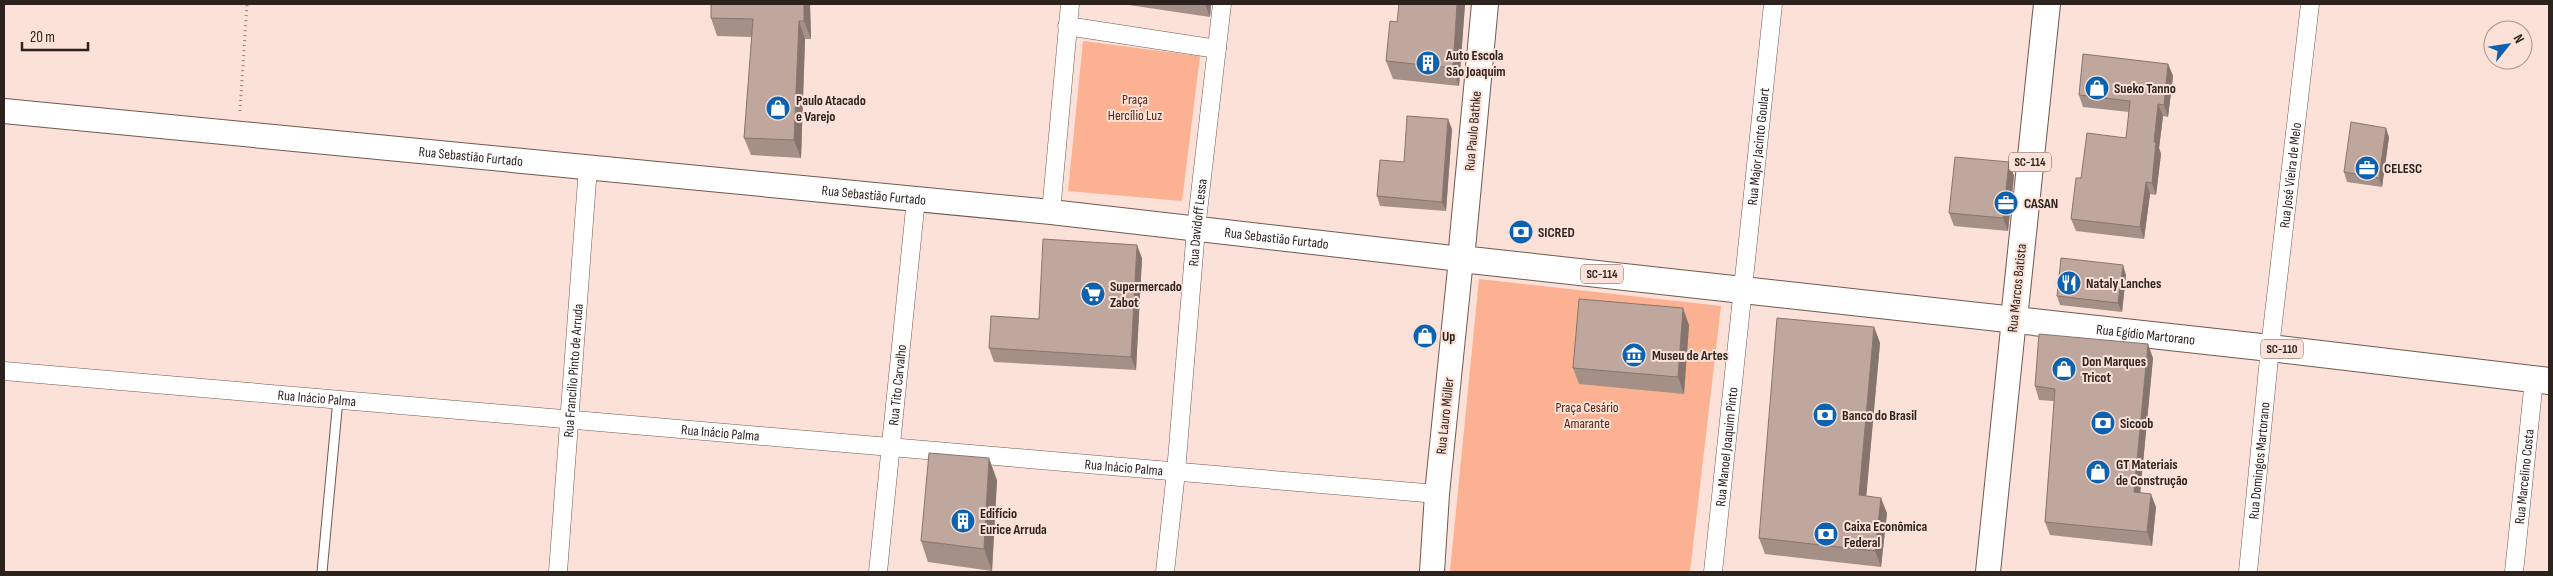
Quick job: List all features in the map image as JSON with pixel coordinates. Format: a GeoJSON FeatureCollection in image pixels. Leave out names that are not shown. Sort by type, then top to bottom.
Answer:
{"type":"FeatureCollection","features":[{"type":"Feature","properties":{"kind":"main road","name":"Rua Paulo Bathke"},"geometry":{"type":"LineString","coordinates":[[1461,259],[1485,4]]}},
{"type":"Feature","properties":{"kind":"main road","name":"Rua Marcos Batista"},"geometry":{"type":"LineString","coordinates":[[2014,319],[2047,4]]}},
{"type":"Feature","properties":{"kind":"main road","name":"Rua Sebastião Furtado"},"geometry":{"type":"LineString","coordinates":[[1461,259],[1742,290]]}},
{"type":"Feature","properties":{"kind":"main road","name":"Rua Egídio Martorano"},"geometry":{"type":"LineString","coordinates":[[1742,290],[2270,348],[2542,381]]}},
{"type":"Feature","properties":{"kind":"street"},"geometry":{"type":"LineString","coordinates":[[1051,212],[1070,4]]}},
{"type":"Feature","properties":{"kind":"street","name":"Rua Davidoff Lessa"},"geometry":{"type":"LineString","coordinates":[[1165,572],[1176,472],[1196,230],[1222,4]]}},
{"type":"Feature","properties":{"kind":"street","name":"Rua Major Jacinto Goulart"},"geometry":{"type":"LineString","coordinates":[[1742,290],[1773,4]]}},
{"type":"Feature","properties":{"kind":"street","name":"Rua José Vieira de Melo"},"geometry":{"type":"LineString","coordinates":[[2270,348],[2310,4]]}},
{"type":"Feature","properties":{"kind":"street"},"geometry":{"type":"LineString","coordinates":[[1067,26],[1217,48]]}},
{"type":"Feature","properties":{"kind":"street","name":"Rua Sebastião Furtado"},"geometry":{"type":"LineString","coordinates":[[4,111],[1051,212],[1461,259]]}},
{"type":"Feature","properties":{"kind":"street","name":"Rua Francílio Pinto de Arruda"},"geometry":{"type":"LineString","coordinates":[[558,572],[588,167]]}},
{"type":"Feature","properties":{"kind":"street","name":"Rua Tito Carvalho"},"geometry":{"type":"LineString","coordinates":[[878,572],[916,199]]}},
{"type":"Feature","properties":{"kind":"street","name":"Rua Lauro Müller"},"geometry":{"type":"LineString","coordinates":[[1432,572],[1437,494],[1461,259]]}},
{"type":"Feature","properties":{"kind":"street","name":"Rua Manoel Joaquim Pinto"},"geometry":{"type":"LineString","coordinates":[[1713,572],[1742,290]]}},
{"type":"Feature","properties":{"kind":"street","name":"Rua Marcos Batista"},"geometry":{"type":"LineString","coordinates":[[1988,572],[2014,319]]}},
{"type":"Feature","properties":{"kind":"street","name":"Rua Domingos Martorano"},"geometry":{"type":"LineString","coordinates":[[2248,572],[2270,348]]}},
{"type":"Feature","properties":{"kind":"street","name":"Rua Inácio Palma"},"geometry":{"type":"LineString","coordinates":[[4,371],[1437,494]]}},
{"type":"Feature","properties":{"kind":"street","name":"Rua Marcelino Costa"},"geometry":{"type":"LineString","coordinates":[[2514,572],[2542,381]]}},
{"type":"Feature","properties":{"kind":"lane"},"geometry":{"type":"LineString","coordinates":[[322,572],[338,399]]}},
{"type":"Feature","properties":{"kind":"path"},"geometry":{"type":"LineString","coordinates":[[239,134],[247,4]]}},
{"type":"Feature","properties":{"kind":"green space","name":"Praça Hercílio Luz"},"geometry":{"type":"Polygon","coordinates":[[[1083,41],[1200,56],[1182,201],[1068,191],[1083,41]]]}},
{"type":"Feature","properties":{"kind":"green space","name":"Praça Cesário Amarante"},"geometry":{"type":"Polygon","coordinates":[[[1479,279],[1721,306],[1690,572],[1450,571],[1479,279]]]}},
{"type":"Feature","properties":{"kind":"building"},"geometry":{"type":"Polygon","coordinates":[[[711,4],[804,4],[804,21],[799,21],[794,140],[744,138],[753,19],[711,18],[711,4]]]}},
{"type":"Feature","properties":{"kind":"building"},"geometry":{"type":"Polygon","coordinates":[[[1399,4],[1457,4],[1453,68],[1386,61],[1390,21],[1397,22],[1399,4]]]}},
{"type":"Feature","properties":{"kind":"building"},"geometry":{"type":"Polygon","coordinates":[[[2083,54],[2168,64],[2164,105],[2158,104],[2152,183],[2146,182],[2140,227],[2071,219],[2076,178],[2081,178],[2087,133],[2126,138],[2130,101],[2079,95],[2083,54]]]}},
{"type":"Feature","properties":{"kind":"building"},"geometry":{"type":"Polygon","coordinates":[[[1407,116],[1448,119],[1442,202],[1377,196],[1380,160],[1404,162],[1407,116]]]}},
{"type":"Feature","properties":{"kind":"building","name":"CELESC"},"geometry":{"type":"Polygon","coordinates":[[[2351,122],[2386,128],[2379,178],[2344,172],[2351,122]]]}},
{"type":"Feature","properties":{"kind":"building"},"geometry":{"type":"Polygon","coordinates":[[[1955,157],[2009,162],[2003,218],[1949,213],[1955,157]]]}},
{"type":"Feature","properties":{"kind":"building","name":"Supermercado Zabot"},"geometry":{"type":"Polygon","coordinates":[[[1043,239],[1137,245],[1131,357],[989,348],[991,316],[1039,319],[1043,239]]]}},
{"type":"Feature","properties":{"kind":"building"},"geometry":{"type":"Polygon","coordinates":[[[2061,258],[2123,265],[2118,303],[2057,296],[2061,258]]]}},
{"type":"Feature","properties":{"kind":"building","name":"Museu de Artes"},"geometry":{"type":"Polygon","coordinates":[[[1579,299],[1683,308],[1678,377],[1573,368],[1579,299]]]}},
{"type":"Feature","properties":{"kind":"building","name":"Banco do Brasil"},"geometry":{"type":"Polygon","coordinates":[[[1777,318],[1874,327],[1859,495],[1881,498],[1875,551],[1759,538],[1777,318]]]}},
{"type":"Feature","properties":{"kind":"building"},"geometry":{"type":"Polygon","coordinates":[[[2039,334],[2148,344],[2134,492],[2151,494],[2147,532],[2045,522],[2055,389],[2035,386],[2039,334]]]}},
{"type":"Feature","properties":{"kind":"building","name":"Edifício Eurice Arruda"},"geometry":{"type":"Polygon","coordinates":[[[929,453],[989,458],[984,549],[921,541],[929,453]]]}},
{"type":"Feature","properties":{"kind":"place","name":"Auto Escola São Joaquim"},"geometry":{"type":"Point","coordinates":[1428,63]}},
{"type":"Feature","properties":{"kind":"place","name":"Sueko Tanno"},"geometry":{"type":"Point","coordinates":[2097,88]}},
{"type":"Feature","properties":{"kind":"place","name":"Paulo Atacado e Varejo"},"geometry":{"type":"Point","coordinates":[778,108]}},
{"type":"Feature","properties":{"kind":"place","name":"CELESC"},"geometry":{"type":"Point","coordinates":[2367,168]}},
{"type":"Feature","properties":{"kind":"place","name":"CASAN"},"geometry":{"type":"Point","coordinates":[2006,203]}},
{"type":"Feature","properties":{"kind":"place","name":"SICRED"},"geometry":{"type":"Point","coordinates":[1521,232]}},
{"type":"Feature","properties":{"kind":"place","name":"Nataly Lanches"},"geometry":{"type":"Point","coordinates":[2069,283]}},
{"type":"Feature","properties":{"kind":"place","name":"Supermercado Zabot"},"geometry":{"type":"Point","coordinates":[1093,294]}},
{"type":"Feature","properties":{"kind":"place","name":"Up"},"geometry":{"type":"Point","coordinates":[1425,336]}},
{"type":"Feature","properties":{"kind":"place","name":"Museu de Artes"},"geometry":{"type":"Point","coordinates":[1634,355]}},
{"type":"Feature","properties":{"kind":"place","name":"Don Marques Tricot"},"geometry":{"type":"Point","coordinates":[2064,369]}},
{"type":"Feature","properties":{"kind":"place","name":"Banco do Brasil"},"geometry":{"type":"Point","coordinates":[1825,415]}},
{"type":"Feature","properties":{"kind":"place","name":"Sicoob"},"geometry":{"type":"Point","coordinates":[2103,423]}},
{"type":"Feature","properties":{"kind":"place","name":"GT Materiais de Construção"},"geometry":{"type":"Point","coordinates":[2098,472]}},
{"type":"Feature","properties":{"kind":"place","name":"Edifício Eurice Arruda"},"geometry":{"type":"Point","coordinates":[963,521]}},
{"type":"Feature","properties":{"kind":"place","name":"Caixa Econômica Federal"},"geometry":{"type":"Point","coordinates":[1826,534]}}]}
